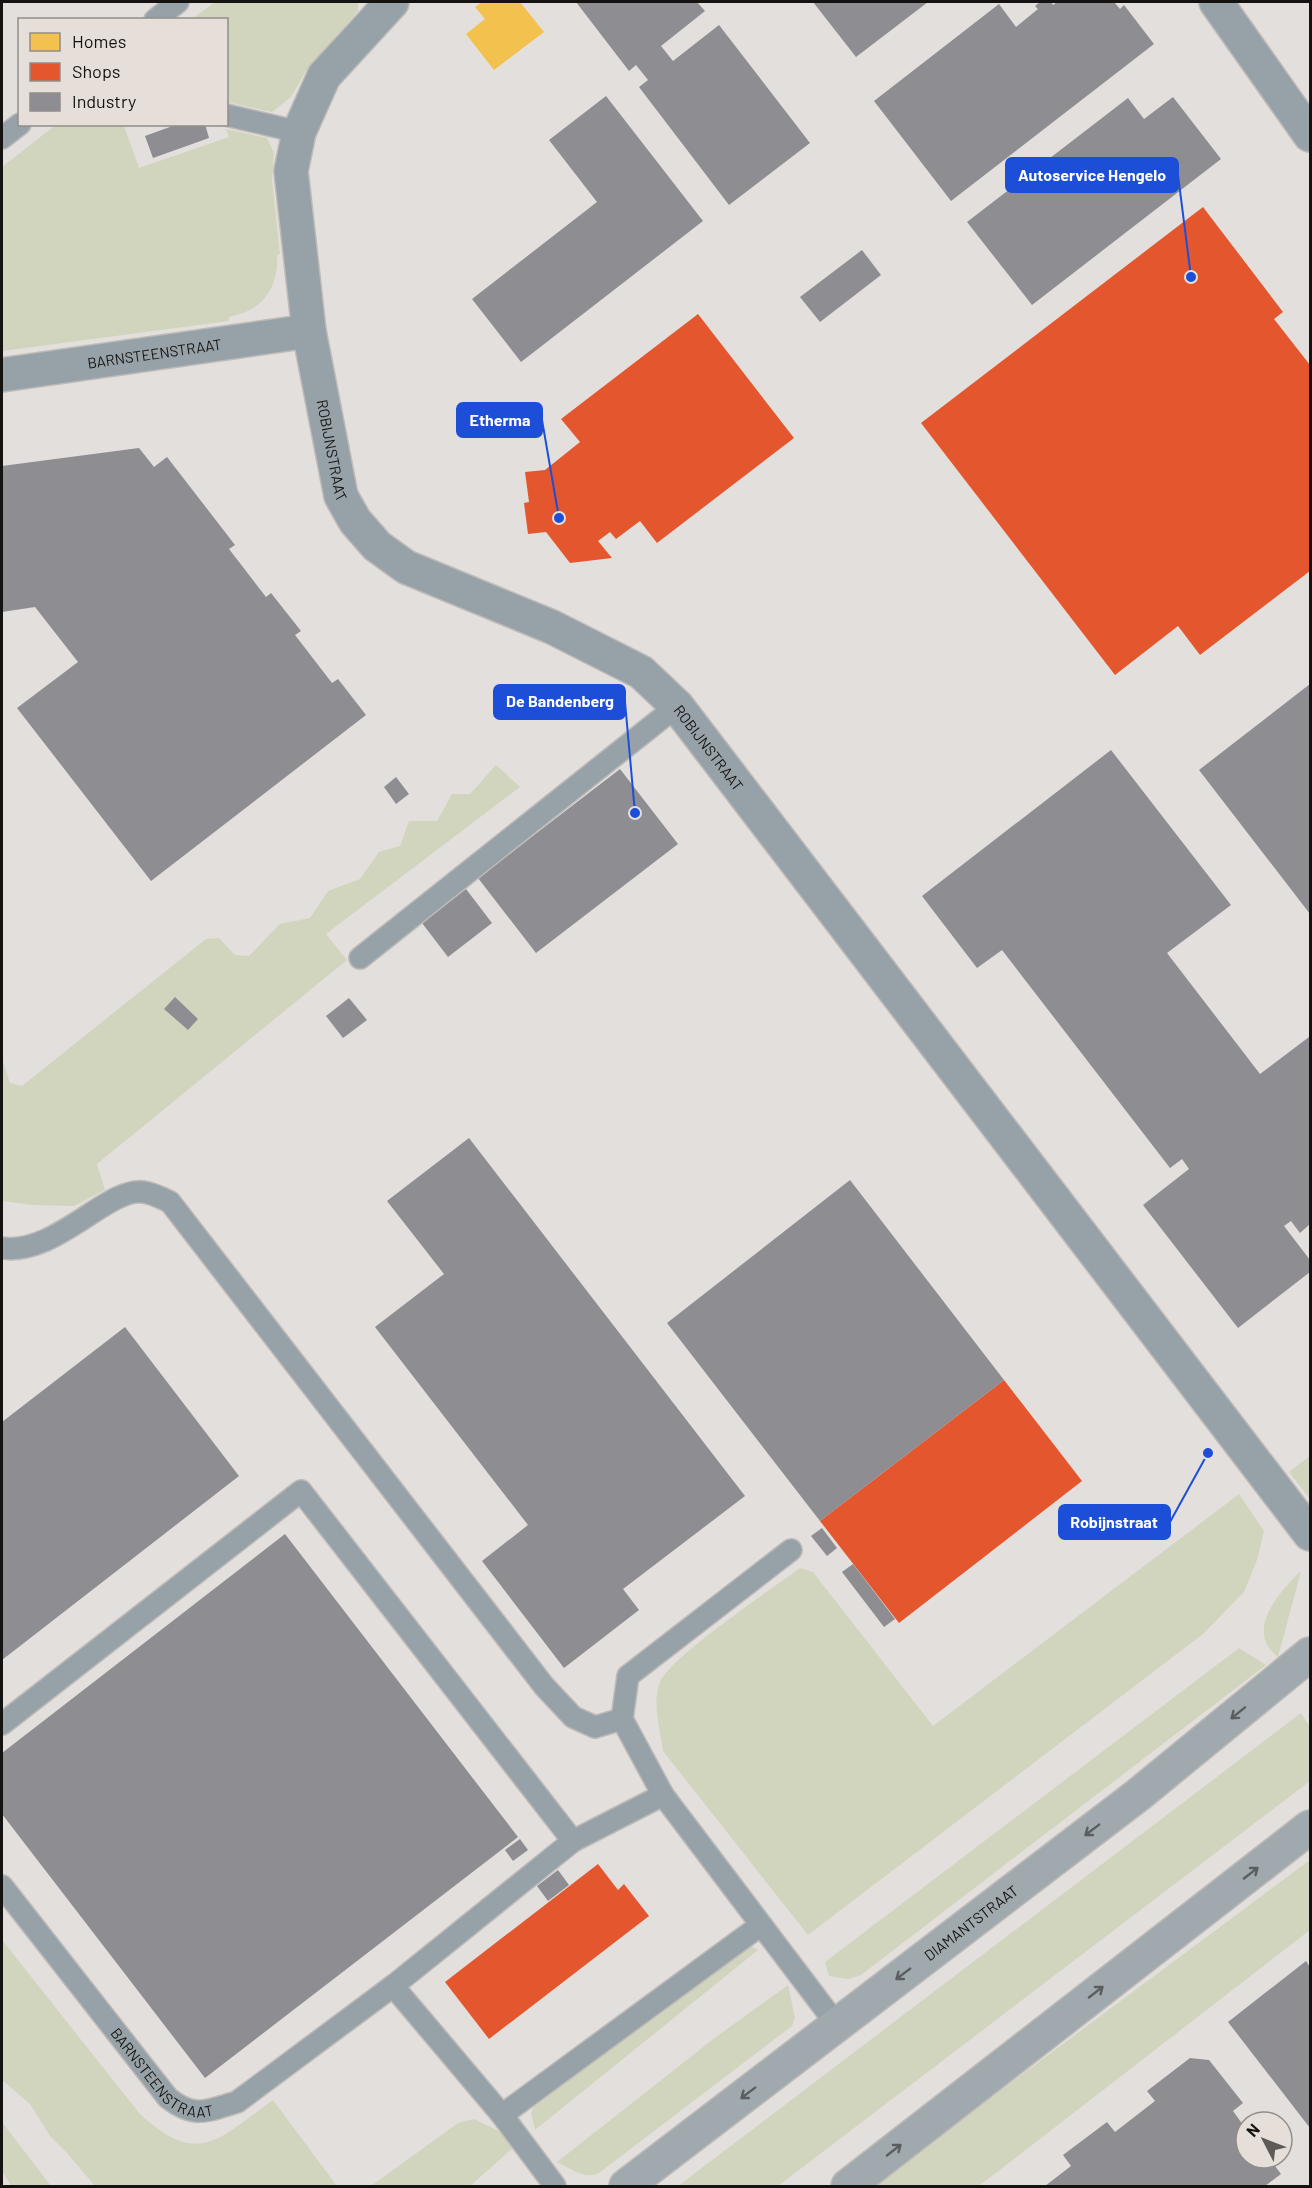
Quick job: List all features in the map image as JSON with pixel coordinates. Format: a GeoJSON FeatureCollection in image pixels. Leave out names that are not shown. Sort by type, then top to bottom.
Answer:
{"type":"FeatureCollection","features":[{"type":"Feature","properties":{"kind":"main road","name":"DIAMANTSTRAAT"},"geometry":{"type":"LineString","coordinates":[[626,2187],[1138,1795],[1311,1654]]}},
{"type":"Feature","properties":{"kind":"main road"},"geometry":{"type":"LineString","coordinates":[[848,2187],[1311,1827]]}},
{"type":"Feature","properties":{"kind":"street","name":"ROBIJNSTRAAT"},"geometry":{"type":"LineString","coordinates":[[392,2],[324,76],[300,132],[291,171],[309,331],[341,496],[355,521],[377,546],[406,567],[552,627],[641,672],[677,706],[1311,1534]]}},
{"type":"Feature","properties":{"kind":"street"},"geometry":{"type":"LineString","coordinates":[[1216,2],[1311,135]]}},
{"type":"Feature","properties":{"kind":"street","name":"BARNSTEENSTRAAT"},"geometry":{"type":"LineString","coordinates":[[2,375],[309,331]]}},
{"type":"Feature","properties":{"kind":"lane"},"geometry":{"type":"LineString","coordinates":[[158,18],[178,2]]}},
{"type":"Feature","properties":{"kind":"lane"},"geometry":{"type":"LineString","coordinates":[[228,115],[300,132]]}},
{"type":"Feature","properties":{"kind":"lane"},"geometry":{"type":"LineString","coordinates":[[2,138],[18,126]]}},
{"type":"Feature","properties":{"kind":"lane"},"geometry":{"type":"LineString","coordinates":[[360,958],[677,706]]}},
{"type":"Feature","properties":{"kind":"lane"},"geometry":{"type":"LineString","coordinates":[[2,1248],[40,1243],[84,1220],[118,1197],[142,1191],[170,1202],[544,1686],[573,1717],[595,1727],[622,1719]]}},
{"type":"Feature","properties":{"kind":"lane"},"geometry":{"type":"LineString","coordinates":[[2,1724],[301,1491],[573,1841]]}},
{"type":"Feature","properties":{"kind":"lane"},"geometry":{"type":"LineString","coordinates":[[791,1550],[628,1676],[622,1719],[663,1795],[837,2025]]}},
{"type":"Feature","properties":{"kind":"lane","name":"BARNSTEENSTRAAT"},"geometry":{"type":"LineString","coordinates":[[2,1886],[168,2098],[185,2111],[209,2110],[237,2102],[393,1986],[573,1841],[663,1795]]}},
{"type":"Feature","properties":{"kind":"lane"},"geometry":{"type":"LineString","coordinates":[[502,2115],[760,1925]]}},
{"type":"Feature","properties":{"kind":"lane"},"geometry":{"type":"LineString","coordinates":[[393,1986],[502,2115],[555,2187]]}},
{"type":"Feature","properties":{"kind":"green space"},"geometry":{"type":"Polygon","coordinates":[[[215,2],[358,2],[358,11],[306,71],[291,97],[272,112],[228,102],[228,18],[193,18],[215,2]]]}},
{"type":"Feature","properties":{"kind":"green space"},"geometry":{"type":"Polygon","coordinates":[[[54,126],[124,126],[139,168],[229,137],[226,129],[267,138],[274,153],[272,179],[280,254],[277,255],[275,278],[271,288],[259,303],[241,314],[229,317],[229,321],[2,351],[2,167],[54,126]]]}},
{"type":"Feature","properties":{"kind":"green space"},"geometry":{"type":"Polygon","coordinates":[[[496,765],[520,787],[326,934],[347,960],[97,1164],[105,1190],[74,1206],[32,1205],[2,1201],[2,1059],[10,1083],[22,1086],[206,939],[219,938],[235,955],[249,956],[280,924],[310,918],[328,891],[360,879],[379,852],[400,846],[409,821],[437,821],[452,794],[470,794],[496,765]]]}},
{"type":"Feature","properties":{"kind":"green space"},"geometry":{"type":"Polygon","coordinates":[[[1310,1456],[1310,1499],[1289,1472],[1310,1456]]]}},
{"type":"Feature","properties":{"kind":"green space"},"geometry":{"type":"Polygon","coordinates":[[[1239,1494],[1264,1531],[1257,1560],[1244,1592],[1203,1634],[808,1935],[663,1751],[657,1716],[657,1698],[660,1682],[668,1671],[702,1640],[800,1568],[813,1572],[933,1726],[1239,1494]]]}},
{"type":"Feature","properties":{"kind":"green space"},"geometry":{"type":"Polygon","coordinates":[[[1301,1571],[1278,1657],[1268,1647],[1264,1636],[1268,1612],[1283,1590],[1301,1571]]]}},
{"type":"Feature","properties":{"kind":"green space"},"geometry":{"type":"Polygon","coordinates":[[[1239,1648],[1266,1665],[861,1975],[848,1979],[829,1976],[825,1962],[1239,1648]]]}},
{"type":"Feature","properties":{"kind":"green space"},"geometry":{"type":"Polygon","coordinates":[[[1301,1713],[1310,1727],[1310,1781],[778,2186],[678,2186],[1301,1713]]]}},
{"type":"Feature","properties":{"kind":"green space"},"geometry":{"type":"Polygon","coordinates":[[[1310,1860],[1310,1930],[979,2186],[872,2186],[1310,1860]]]}},
{"type":"Feature","properties":{"kind":"green space"},"geometry":{"type":"Polygon","coordinates":[[[2,1940],[140,2114],[160,2131],[193,2144],[208,2142],[238,2126],[273,2100],[337,2186],[95,2186],[50,2136],[30,2104],[2,2080],[2,1940]]]}},
{"type":"Feature","properties":{"kind":"green space"},"geometry":{"type":"Polygon","coordinates":[[[749,1945],[758,1950],[535,2130],[531,2113],[536,2101],[749,1945]]]}},
{"type":"Feature","properties":{"kind":"green space"},"geometry":{"type":"Polygon","coordinates":[[[788,1985],[795,2018],[792,2026],[599,2173],[583,2174],[557,2162],[716,2037],[788,1985]]]}},
{"type":"Feature","properties":{"kind":"green space"},"geometry":{"type":"Polygon","coordinates":[[[474,2119],[497,2130],[515,2146],[470,2186],[371,2186],[458,2123],[474,2119]]]}},
{"type":"Feature","properties":{"kind":"green space"},"geometry":{"type":"Polygon","coordinates":[[[2,2122],[51,2186],[11,2186],[2,2171],[2,2122]]]}},
{"type":"Feature","properties":{"kind":"building: Homes"},"geometry":{"type":"Polygon","coordinates":[[[482,2],[520,2],[544,32],[494,70],[466,34],[485,19],[475,7],[482,2]]]}},
{"type":"Feature","properties":{"kind":"building: Shops"},"geometry":{"type":"Polygon","coordinates":[[[1203,207],[1283,312],[1274,319],[1310,365],[1310,571],[1200,655],[1178,626],[1115,675],[921,423],[1203,207]]]}},
{"type":"Feature","properties":{"kind":"building: Shops"},"geometry":{"type":"Polygon","coordinates":[[[698,314],[794,438],[657,543],[640,521],[616,539],[610,532],[598,541],[612,558],[570,563],[546,532],[528,534],[524,503],[529,502],[525,472],[545,470],[580,442],[561,419],[698,314]]]}},
{"type":"Feature","properties":{"kind":"building: Shops"},"geometry":{"type":"Polygon","coordinates":[[[1004,1380],[1082,1481],[899,1623],[820,1521],[1004,1380]]]}},
{"type":"Feature","properties":{"kind":"building: Shops"},"geometry":{"type":"Polygon","coordinates":[[[598,1864],[618,1890],[624,1884],[649,1916],[489,2039],[445,1982],[598,1864]]]}},
{"type":"Feature","properties":{"kind":"building: Industry"},"geometry":{"type":"Polygon","coordinates":[[[576,2],[697,2],[705,11],[661,46],[673,61],[719,25],[810,143],[729,205],[639,87],[648,80],[636,65],[629,71],[576,2]]]}},
{"type":"Feature","properties":{"kind":"building: Industry"},"geometry":{"type":"Polygon","coordinates":[[[813,2],[928,2],[856,57],[813,2]]]}},
{"type":"Feature","properties":{"kind":"building: Industry"},"geometry":{"type":"Polygon","coordinates":[[[1040,2],[1051,2],[1053,5],[1057,2],[1114,2],[1120,9],[1124,5],[1154,44],[951,201],[874,101],[999,4],[1016,27],[1038,9],[1035,6],[1040,2]]]}},
{"type":"Feature","properties":{"kind":"building: Industry"},"geometry":{"type":"Polygon","coordinates":[[[606,96],[703,221],[521,362],[472,299],[597,202],[549,140],[606,96]]]}},
{"type":"Feature","properties":{"kind":"building: Industry"},"geometry":{"type":"Polygon","coordinates":[[[1173,97],[1221,159],[1032,305],[967,222],[1128,98],[1144,119],[1173,97]]]}},
{"type":"Feature","properties":{"kind":"building: Industry"},"geometry":{"type":"Polygon","coordinates":[[[172,126],[206,126],[209,138],[153,158],[145,136],[172,126]]]}},
{"type":"Feature","properties":{"kind":"building: Industry"},"geometry":{"type":"Polygon","coordinates":[[[862,250],[881,275],[820,322],[800,297],[862,250]]]}},
{"type":"Feature","properties":{"kind":"building: Industry"},"geometry":{"type":"Polygon","coordinates":[[[139,448],[154,467],[167,457],[235,545],[229,549],[266,597],[271,593],[301,631],[295,635],[332,683],[338,679],[366,715],[151,881],[17,708],[78,662],[35,607],[2,612],[2,466],[139,448]]]}},
{"type":"Feature","properties":{"kind":"building: Industry"},"geometry":{"type":"Polygon","coordinates":[[[1310,684],[1310,914],[1199,770],[1310,684]]]}},
{"type":"Feature","properties":{"kind":"building: Industry"},"geometry":{"type":"Polygon","coordinates":[[[1111,750],[1231,905],[1167,953],[1260,1074],[1309,1037],[1310,1039],[1310,1224],[1300,1233],[1291,1221],[1284,1226],[1310,1260],[1310,1272],[1238,1328],[1143,1205],[1189,1169],[1182,1159],[1170,1168],[1002,950],[977,968],[922,896],[1111,750]]]}},
{"type":"Feature","properties":{"kind":"building: Industry"},"geometry":{"type":"Polygon","coordinates":[[[620,769],[678,844],[536,953],[478,878],[620,769]]]}},
{"type":"Feature","properties":{"kind":"building: Industry"},"geometry":{"type":"Polygon","coordinates":[[[396,777],[409,794],[396,804],[384,787],[396,777]]]}},
{"type":"Feature","properties":{"kind":"building: Industry"},"geometry":{"type":"Polygon","coordinates":[[[466,889],[492,923],[448,957],[422,923],[466,889]]]}},
{"type":"Feature","properties":{"kind":"building: Industry"},"geometry":{"type":"Polygon","coordinates":[[[175,997],[198,1019],[188,1030],[164,1009],[175,997]]]}},
{"type":"Feature","properties":{"kind":"building: Industry"},"geometry":{"type":"Polygon","coordinates":[[[349,998],[367,1020],[343,1038],[326,1016],[349,998]]]}},
{"type":"Feature","properties":{"kind":"building: Industry"},"geometry":{"type":"Polygon","coordinates":[[[469,1138],[745,1496],[623,1589],[639,1610],[564,1668],[482,1561],[528,1525],[375,1327],[444,1274],[387,1201],[469,1138]]]}},
{"type":"Feature","properties":{"kind":"building: Industry"},"geometry":{"type":"Polygon","coordinates":[[[850,1180],[1004,1380],[820,1521],[667,1323],[850,1180]]]}},
{"type":"Feature","properties":{"kind":"building: Industry"},"geometry":{"type":"Polygon","coordinates":[[[125,1327],[239,1476],[2,1660],[2,1422],[125,1327]]]}},
{"type":"Feature","properties":{"kind":"building: Industry"},"geometry":{"type":"Polygon","coordinates":[[[822,1528],[837,1548],[827,1556],[811,1536],[822,1528]]]}},
{"type":"Feature","properties":{"kind":"building: Industry"},"geometry":{"type":"Polygon","coordinates":[[[285,1534],[518,1837],[205,2078],[2,1814],[2,1753],[285,1534]]]}},
{"type":"Feature","properties":{"kind":"building: Industry"},"geometry":{"type":"Polygon","coordinates":[[[853,1564],[895,1619],[884,1627],[842,1572],[853,1564]]]}},
{"type":"Feature","properties":{"kind":"building: Industry"},"geometry":{"type":"Polygon","coordinates":[[[520,1839],[528,1850],[513,1861],[505,1850],[520,1839]]]}},
{"type":"Feature","properties":{"kind":"building: Industry"},"geometry":{"type":"Polygon","coordinates":[[[558,1870],[569,1885],[548,1901],[537,1886],[558,1870]]]}},
{"type":"Feature","properties":{"kind":"building: Industry"},"geometry":{"type":"Polygon","coordinates":[[[1306,1961],[1310,1967],[1310,2128],[1228,2022],[1306,1961]]]}},
{"type":"Feature","properties":{"kind":"building: Industry"},"geometry":{"type":"Polygon","coordinates":[[[1190,2058],[1209,2060],[1243,2103],[1233,2111],[1234,2170],[1278,2170],[1281,2174],[1265,2186],[1045,2186],[1071,2166],[1063,2155],[1107,2122],[1115,2132],[1155,2101],[1147,2091],[1190,2058]]]}},
{"type":"Feature","properties":{"kind":"place","name":"Autoservice Hengelo"},"geometry":{"type":"Point","coordinates":[1191,277]}},
{"type":"Feature","properties":{"kind":"place","name":"Etherma"},"geometry":{"type":"Point","coordinates":[559,518]}},
{"type":"Feature","properties":{"kind":"place","name":"De Bandenberg"},"geometry":{"type":"Point","coordinates":[635,813]}},
{"type":"Feature","properties":{"kind":"place","name":"Robijnstraat"},"geometry":{"type":"Point","coordinates":[1208,1453]}}]}
